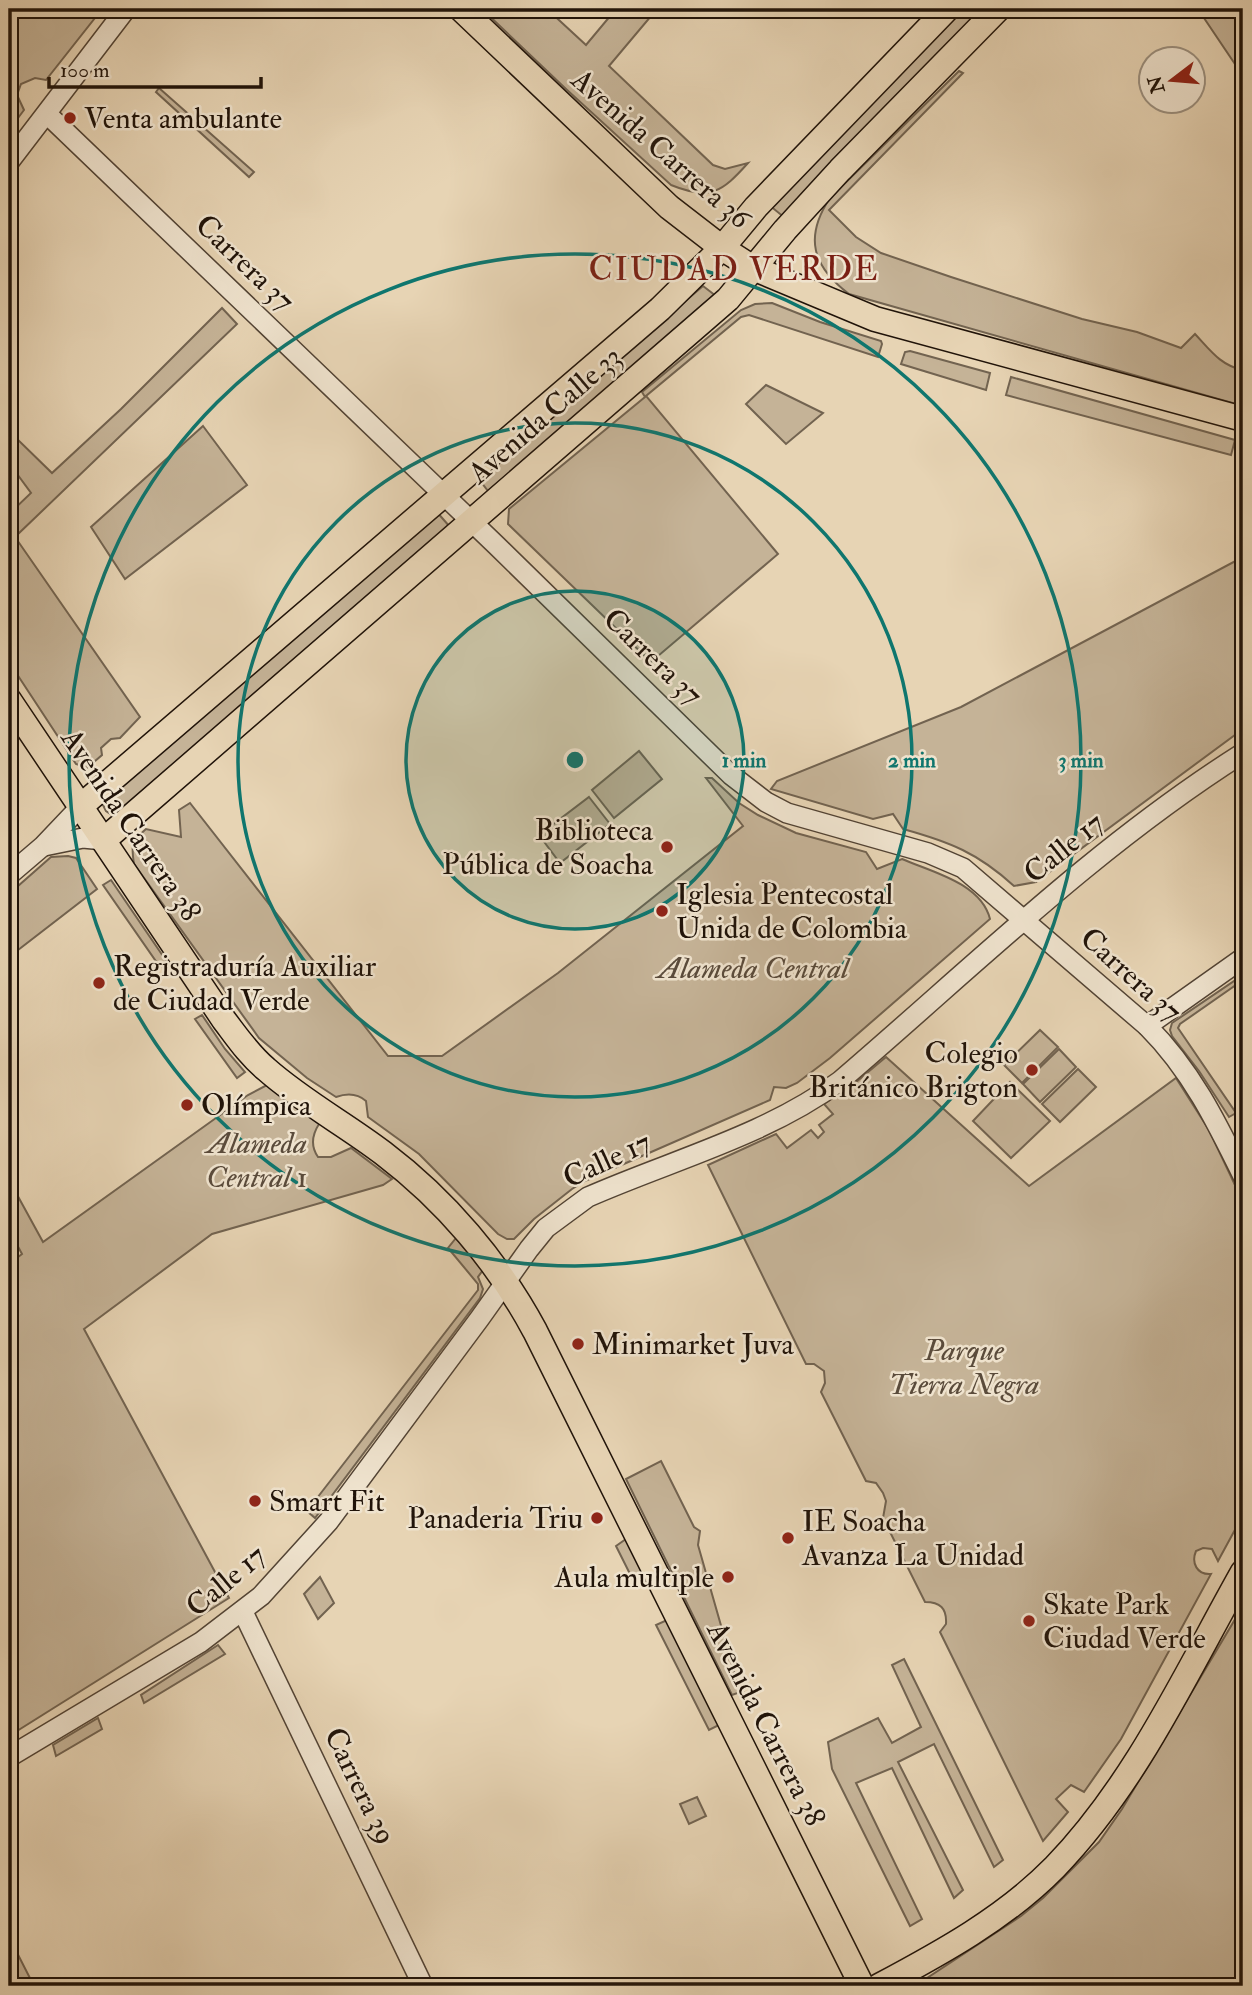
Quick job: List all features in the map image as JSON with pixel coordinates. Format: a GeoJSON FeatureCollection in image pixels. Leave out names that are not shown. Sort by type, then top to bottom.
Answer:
{"type":"FeatureCollection","features":[{"type":"Feature","properties":{"kind":"main road","name":"Avenida Carrera 36"},"geometry":{"type":"LineString","coordinates":[[461,9],[669,207],[753,268],[875,319],[1243,419]]}},
{"type":"Feature","properties":{"kind":"main road","name":"Avenida Calle 33"},"geometry":{"type":"LineString","coordinates":[[81,806],[660,309],[722,248],[756,206],[947,9]]}},
{"type":"Feature","properties":{"kind":"main road","name":"Avenida Calle 33"},"geometry":{"type":"LineString","coordinates":[[104,840],[728,299],[840,170],[998,9]]}},
{"type":"Feature","properties":{"kind":"main road","name":"Avenida Carrera 38"},"geometry":{"type":"LineString","coordinates":[[9,700],[224,1020],[253,1056],[289,1088],[378,1149],[424,1188],[460,1225],[507,1282],[535,1331],[862,1986]]}},
{"type":"Feature","properties":{"kind":"main road"},"geometry":{"type":"LineString","coordinates":[[879,1986],[957,1943],[993,1918],[1054,1868],[1078,1841],[1134,1768],[1243,1572]]}},
{"type":"Feature","properties":{"kind":"street"},"geometry":{"type":"LineString","coordinates":[[9,162],[126,9]]}},
{"type":"Feature","properties":{"kind":"street","name":"Carrera 37"},"geometry":{"type":"LineString","coordinates":[[47,114],[748,789],[766,802],[803,819],[946,859],[979,878],[1023,920],[1147,1026],[1167,1046],[1192,1079],[1216,1119],[1243,1176]]}},
{"type":"Feature","properties":{"kind":"street","name":"Calle 17"},"geometry":{"type":"LineString","coordinates":[[9,1758],[201,1642],[243,1612],[285,1572],[329,1521],[546,1228],[588,1198],[754,1130],[815,1099],[857,1066],[1023,920],[1136,828],[1243,753]]}},
{"type":"Feature","properties":{"kind":"street"},"geometry":{"type":"LineString","coordinates":[[9,875],[43,846],[81,806]]}},
{"type":"Feature","properties":{"kind":"street"},"geometry":{"type":"LineString","coordinates":[[43,846],[83,838],[104,840]]}},
{"type":"Feature","properties":{"kind":"street"},"geometry":{"type":"LineString","coordinates":[[1147,1026],[1243,958]]}},
{"type":"Feature","properties":{"kind":"street","name":"Carrera 39"},"geometry":{"type":"LineString","coordinates":[[243,1612],[423,1986]]}},
{"type":"Feature","properties":{"kind":"green space"},"geometry":{"type":"Polygon","coordinates":[[[17,9],[102,9],[46,80],[35,78],[21,84],[17,95],[24,110],[9,130],[9,19],[17,9]]]}},
{"type":"Feature","properties":{"kind":"green space"},"geometry":{"type":"Polygon","coordinates":[[[482,9],[547,9],[586,45],[616,9],[657,9],[609,66],[713,165],[725,169],[748,163],[730,181],[714,191],[696,192],[671,185],[482,9]]]}},
{"type":"Feature","properties":{"kind":"green space"},"geometry":{"type":"Polygon","coordinates":[[[960,9],[985,9],[785,218],[769,205],[960,9]]]}},
{"type":"Feature","properties":{"kind":"green space"},"geometry":{"type":"Polygon","coordinates":[[[1199,9],[1243,9],[1243,76],[1204,18],[1199,9]]]}},
{"type":"Feature","properties":{"kind":"green space"},"geometry":{"type":"Polygon","coordinates":[[[959,71],[963,73],[829,210],[856,237],[881,253],[951,277],[1082,319],[1137,332],[1181,348],[1195,334],[1222,361],[1243,370],[1243,406],[849,294],[827,273],[820,262],[815,238],[822,212],[830,198],[959,71]]]}},
{"type":"Feature","properties":{"kind":"green space"},"geometry":{"type":"Polygon","coordinates":[[[159,88],[254,172],[249,177],[156,92],[159,88]]]}},
{"type":"Feature","properties":{"kind":"green space"},"geometry":{"type":"Polygon","coordinates":[[[703,286],[716,296],[488,491],[478,478],[703,286]]]}},
{"type":"Feature","properties":{"kind":"green space"},"geometry":{"type":"Polygon","coordinates":[[[772,303],[820,322],[881,341],[878,357],[749,315],[741,317],[646,396],[778,554],[651,662],[508,524],[509,509],[645,397],[642,392],[741,310],[755,304],[772,303]]]}},
{"type":"Feature","properties":{"kind":"green space"},"geometry":{"type":"Polygon","coordinates":[[[222,308],[237,324],[15,537],[140,717],[120,738],[111,739],[101,748],[102,755],[87,768],[76,764],[9,662],[9,514],[31,493],[9,463],[9,431],[52,473],[121,409],[222,308]]]}},
{"type":"Feature","properties":{"kind":"green space"},"geometry":{"type":"Polygon","coordinates":[[[910,351],[990,373],[986,390],[901,364],[905,352],[910,351]]]}},
{"type":"Feature","properties":{"kind":"green space"},"geometry":{"type":"Polygon","coordinates":[[[1011,377],[1235,440],[1231,455],[1006,395],[1011,377]]]}},
{"type":"Feature","properties":{"kind":"green space"},"geometry":{"type":"Polygon","coordinates":[[[766,385],[823,413],[786,444],[746,404],[766,385]]]}},
{"type":"Feature","properties":{"kind":"green space"},"geometry":{"type":"Polygon","coordinates":[[[203,426],[247,485],[125,579],[91,527],[203,426]]]}},
{"type":"Feature","properties":{"kind":"green space"},"geometry":{"type":"Polygon","coordinates":[[[436,511],[450,527],[115,817],[106,811],[101,801],[436,511]]]}},
{"type":"Feature","properties":{"kind":"green space"},"geometry":{"type":"Polygon","coordinates":[[[1243,557],[1243,729],[1036,882],[1014,886],[988,865],[963,850],[903,829],[893,814],[873,819],[771,789],[777,781],[961,707],[1243,557]]]}},
{"type":"Feature","properties":{"kind":"green space"},"geometry":{"type":"Polygon","coordinates":[[[639,751],[662,779],[614,818],[592,790],[639,751]]]}},
{"type":"Feature","properties":{"kind":"green space","name":"Alameda Central"},"geometry":{"type":"Polygon","coordinates":[[[706,778],[712,778],[739,803],[758,815],[796,833],[866,852],[877,869],[902,859],[954,880],[977,896],[990,919],[830,1058],[797,1083],[786,1088],[774,1087],[770,1100],[585,1181],[534,1219],[514,1239],[498,1234],[419,1154],[368,1117],[366,1101],[352,1095],[336,1097],[307,1078],[259,1038],[134,864],[132,852],[137,837],[146,829],[181,837],[179,810],[190,803],[388,1056],[442,1056],[558,973],[743,826],[706,778]]]}},
{"type":"Feature","properties":{"kind":"green space"},"geometry":{"type":"Polygon","coordinates":[[[589,797],[610,824],[560,863],[539,835],[589,797]]]}},
{"type":"Feature","properties":{"kind":"green space"},"geometry":{"type":"Polygon","coordinates":[[[51,857],[76,858],[97,889],[9,957],[9,894],[51,857]]]}},
{"type":"Feature","properties":{"kind":"green space"},"geometry":{"type":"Polygon","coordinates":[[[111,880],[167,962],[160,967],[103,885],[111,880]]]}},
{"type":"Feature","properties":{"kind":"green space"},"geometry":{"type":"Polygon","coordinates":[[[1243,975],[1243,980],[1178,1028],[1236,1113],[1229,1117],[1170,1030],[1172,1023],[1243,975]]]}},
{"type":"Feature","properties":{"kind":"green space"},"geometry":{"type":"Polygon","coordinates":[[[202,1015],[225,1049],[245,1072],[237,1078],[195,1019],[202,1015]]]}},
{"type":"Feature","properties":{"kind":"green space"},"geometry":{"type":"Polygon","coordinates":[[[1040,1030],[1058,1047],[1022,1083],[1004,1065],[1040,1030]]]}},
{"type":"Feature","properties":{"kind":"green space"},"geometry":{"type":"Polygon","coordinates":[[[1059,1049],[1076,1067],[1040,1102],[1023,1084],[1059,1049]]]}},
{"type":"Feature","properties":{"kind":"green space","name":"Parque Tierra Negra"},"geometry":{"type":"Polygon","coordinates":[[[886,1057],[1029,1186],[1176,1078],[1209,1130],[1243,1202],[1243,1515],[1218,1561],[1212,1549],[1203,1548],[1196,1551],[1196,1567],[1202,1573],[1211,1574],[1121,1739],[1084,1792],[1071,1785],[1056,1799],[1068,1812],[1043,1841],[940,1632],[946,1624],[944,1610],[935,1603],[925,1602],[883,1518],[886,1501],[883,1493],[876,1483],[866,1481],[821,1392],[825,1383],[824,1371],[814,1364],[806,1364],[708,1165],[776,1134],[787,1148],[811,1130],[818,1138],[824,1132],[819,1125],[833,1114],[824,1104],[886,1057]]]}},
{"type":"Feature","properties":{"kind":"green space"},"geometry":{"type":"Polygon","coordinates":[[[1078,1069],[1096,1087],[1060,1122],[1042,1104],[1078,1069]]]}},
{"type":"Feature","properties":{"kind":"green space"},"geometry":{"type":"Polygon","coordinates":[[[1010,1082],[1050,1121],[1011,1158],[973,1121],[1010,1082]]]}},
{"type":"Feature","properties":{"kind":"green space","name":"Alameda Central 1"},"geometry":{"type":"Polygon","coordinates":[[[267,1085],[319,1124],[313,1141],[318,1157],[331,1157],[351,1148],[392,1179],[383,1185],[212,1234],[84,1329],[229,1598],[9,1736],[9,1264],[22,1254],[9,1230],[9,1180],[43,1242],[248,1095],[267,1085]]]}},
{"type":"Feature","properties":{"kind":"green space"},"geometry":{"type":"Polygon","coordinates":[[[456,1238],[483,1270],[478,1277],[483,1289],[480,1298],[315,1518],[307,1511],[478,1290],[478,1284],[448,1248],[456,1238]]]}},
{"type":"Feature","properties":{"kind":"green space"},"geometry":{"type":"Polygon","coordinates":[[[661,1461],[694,1527],[700,1531],[698,1545],[736,1678],[743,1691],[732,1695],[626,1479],[661,1461]]]}},
{"type":"Feature","properties":{"kind":"green space"},"geometry":{"type":"Polygon","coordinates":[[[626,1539],[644,1575],[633,1580],[616,1546],[626,1539]]]}},
{"type":"Feature","properties":{"kind":"green space"},"geometry":{"type":"Polygon","coordinates":[[[320,1577],[334,1603],[318,1619],[304,1594],[320,1577]]]}},
{"type":"Feature","properties":{"kind":"green space"},"geometry":{"type":"Polygon","coordinates":[[[1243,1606],[1243,1986],[915,1986],[1021,1916],[1099,1842],[1122,1809],[1243,1606]]]}},
{"type":"Feature","properties":{"kind":"green space"},"geometry":{"type":"Polygon","coordinates":[[[667,1620],[719,1725],[709,1730],[656,1625],[667,1620]]]}},
{"type":"Feature","properties":{"kind":"green space"},"geometry":{"type":"Polygon","coordinates":[[[218,1645],[225,1654],[144,1703],[141,1695],[218,1645]]]}},
{"type":"Feature","properties":{"kind":"green space"},"geometry":{"type":"Polygon","coordinates":[[[904,1659],[1003,1860],[994,1867],[934,1744],[898,1762],[963,1890],[954,1898],[892,1768],[856,1783],[922,1919],[910,1926],[832,1769],[828,1742],[878,1718],[892,1743],[921,1727],[892,1665],[904,1659]]]}},
{"type":"Feature","properties":{"kind":"green space"},"geometry":{"type":"Polygon","coordinates":[[[98,1718],[102,1729],[56,1756],[53,1745],[98,1718]]]}},
{"type":"Feature","properties":{"kind":"green space"},"geometry":{"type":"Polygon","coordinates":[[[697,1797],[706,1816],[689,1824],[680,1804],[697,1797]]]}},
{"type":"Feature","properties":{"kind":"green space"},"geometry":{"type":"Polygon","coordinates":[[[9,1937],[34,1986],[9,1986],[9,1937]]]}},
{"type":"Feature","properties":{"kind":"place","name":"Venta ambulante"},"geometry":{"type":"Point","coordinates":[70,118]}},
{"type":"Feature","properties":{"kind":"place","name":"Biblioteca Pública de Soacha"},"geometry":{"type":"Point","coordinates":[667,847]}},
{"type":"Feature","properties":{"kind":"place","name":"Iglesia Pentecostal Unida de Colombia"},"geometry":{"type":"Point","coordinates":[662,911]}},
{"type":"Feature","properties":{"kind":"place","name":"Registraduría Auxiliar de Ciudad Verde"},"geometry":{"type":"Point","coordinates":[99,983]}},
{"type":"Feature","properties":{"kind":"place","name":"Colegio Británico Brigton"},"geometry":{"type":"Point","coordinates":[1032,1070]}},
{"type":"Feature","properties":{"kind":"place","name":"Olímpica"},"geometry":{"type":"Point","coordinates":[187,1105]}},
{"type":"Feature","properties":{"kind":"place","name":"Minimarket Juva"},"geometry":{"type":"Point","coordinates":[578,1344]}},
{"type":"Feature","properties":{"kind":"place","name":"Smart Fit"},"geometry":{"type":"Point","coordinates":[255,1501]}},
{"type":"Feature","properties":{"kind":"place","name":"Panaderia Triu"},"geometry":{"type":"Point","coordinates":[597,1518]}},
{"type":"Feature","properties":{"kind":"place","name":"IE Soacha Avanza La Unidad"},"geometry":{"type":"Point","coordinates":[788,1538]}},
{"type":"Feature","properties":{"kind":"place","name":"Aula multiple"},"geometry":{"type":"Point","coordinates":[728,1577]}},
{"type":"Feature","properties":{"kind":"place","name":"Skate Park Ciudad Verde"},"geometry":{"type":"Point","coordinates":[1029,1621]}},
{"type":"Feature","properties":{"kind":"district","name":"CIUDAD VERDE"},"geometry":{"type":"Point","coordinates":[734,269]}}]}
